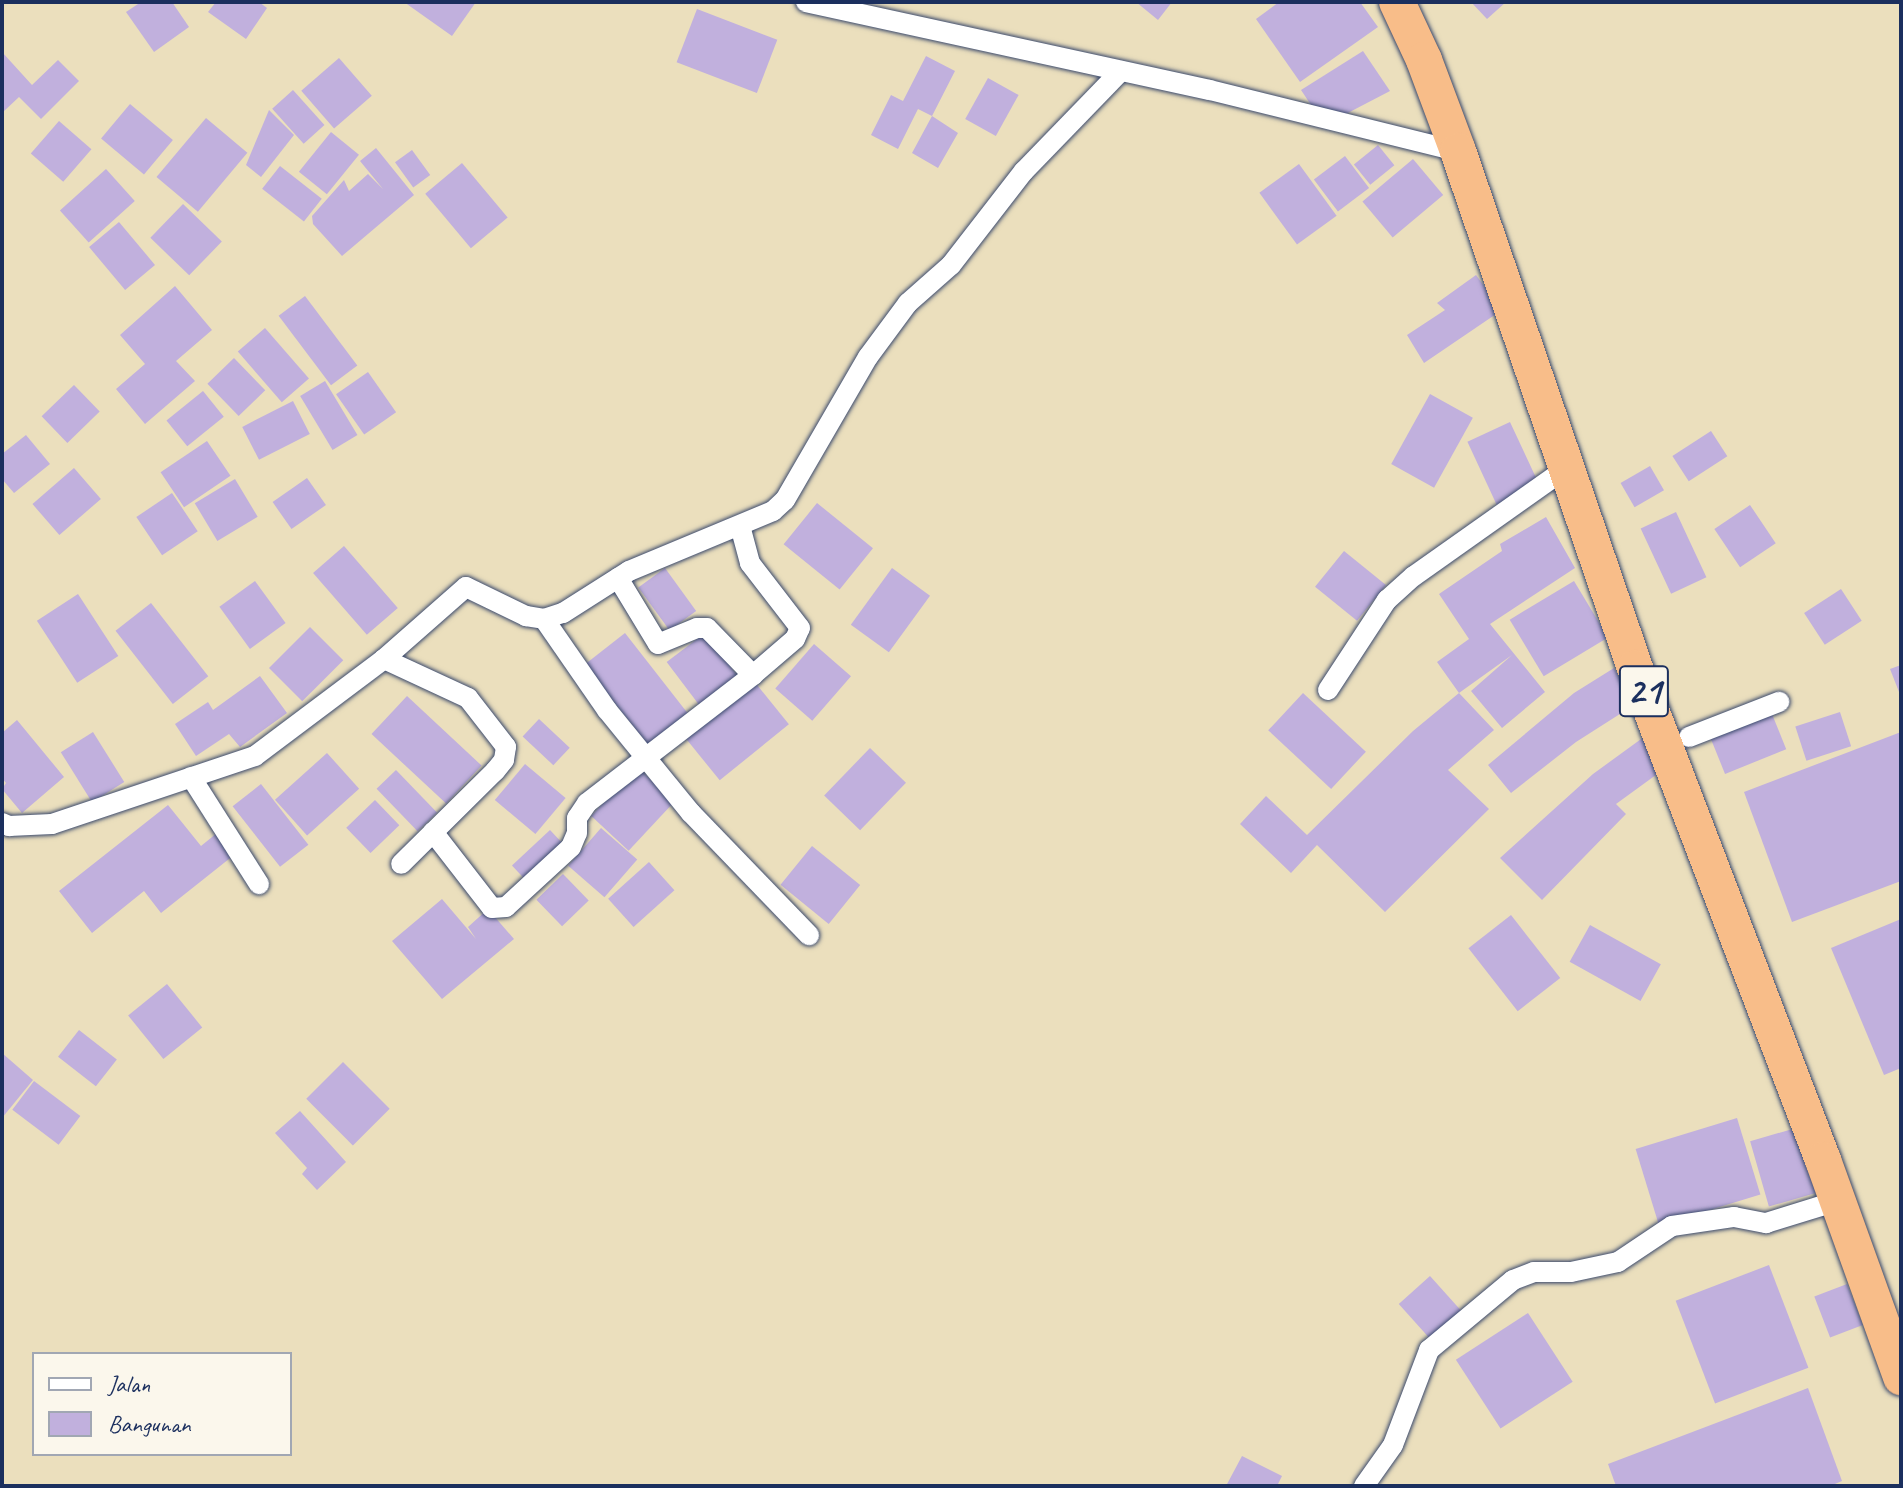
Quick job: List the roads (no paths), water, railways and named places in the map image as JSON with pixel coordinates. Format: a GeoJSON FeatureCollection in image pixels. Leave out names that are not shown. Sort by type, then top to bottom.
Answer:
{"type":"FeatureCollection","features":[{"type":"Feature","properties":{"kind":"highway","name":"21"},"geometry":{"type":"LineString","coordinates":[[1397,2],[1466,152],[1580,464],[1689,737],[1845,1198],[1901,1377]]}},
{"type":"Feature","properties":{"kind":"highway","name":"21"},"geometry":{"type":"LineString","coordinates":[[1416,2],[1439,54],[1466,152],[1565,469],[1635,668],[1845,1198],[1901,1330]]}},
{"type":"Feature","properties":{"kind":"street"},"geometry":{"type":"LineString","coordinates":[[806,2],[1121,71],[1466,152]]}},
{"type":"Feature","properties":{"kind":"street"},"geometry":{"type":"LineString","coordinates":[[2,823],[9,826],[52,824],[255,756],[384,659],[466,587],[526,616],[544,619],[563,613],[618,578],[773,511],[785,500],[868,357],[908,303],[951,265],[1024,171],[1121,71]]}},
{"type":"Feature","properties":{"kind":"street"},"geometry":{"type":"LineString","coordinates":[[1328,690],[1387,600],[1414,576],[1565,469]]}},
{"type":"Feature","properties":{"kind":"street"},"geometry":{"type":"LineString","coordinates":[[433,832],[492,908],[501,910],[571,847],[577,833],[577,818],[587,803],[795,639],[800,628],[750,563],[740,525]]}},
{"type":"Feature","properties":{"kind":"street"},"geometry":{"type":"LineString","coordinates":[[618,578],[658,644],[697,628],[707,628],[753,675]]}},
{"type":"Feature","properties":{"kind":"street"},"geometry":{"type":"LineString","coordinates":[[544,619],[607,710],[691,813],[809,935]]}},
{"type":"Feature","properties":{"kind":"street"},"geometry":{"type":"LineString","coordinates":[[384,659],[468,698],[506,747],[504,760],[495,771],[401,864]]}},
{"type":"Feature","properties":{"kind":"street"},"geometry":{"type":"LineString","coordinates":[[1689,737],[1779,702]]}},
{"type":"Feature","properties":{"kind":"street"},"geometry":{"type":"LineString","coordinates":[[191,777],[259,884]]}},
{"type":"Feature","properties":{"kind":"street"},"geometry":{"type":"LineString","coordinates":[[1364,1486],[1393,1445],[1429,1350],[1513,1280],[1534,1272],[1571,1272],[1618,1262],[1672,1226],[1734,1217],[1766,1223],[1845,1198]]}}]}
